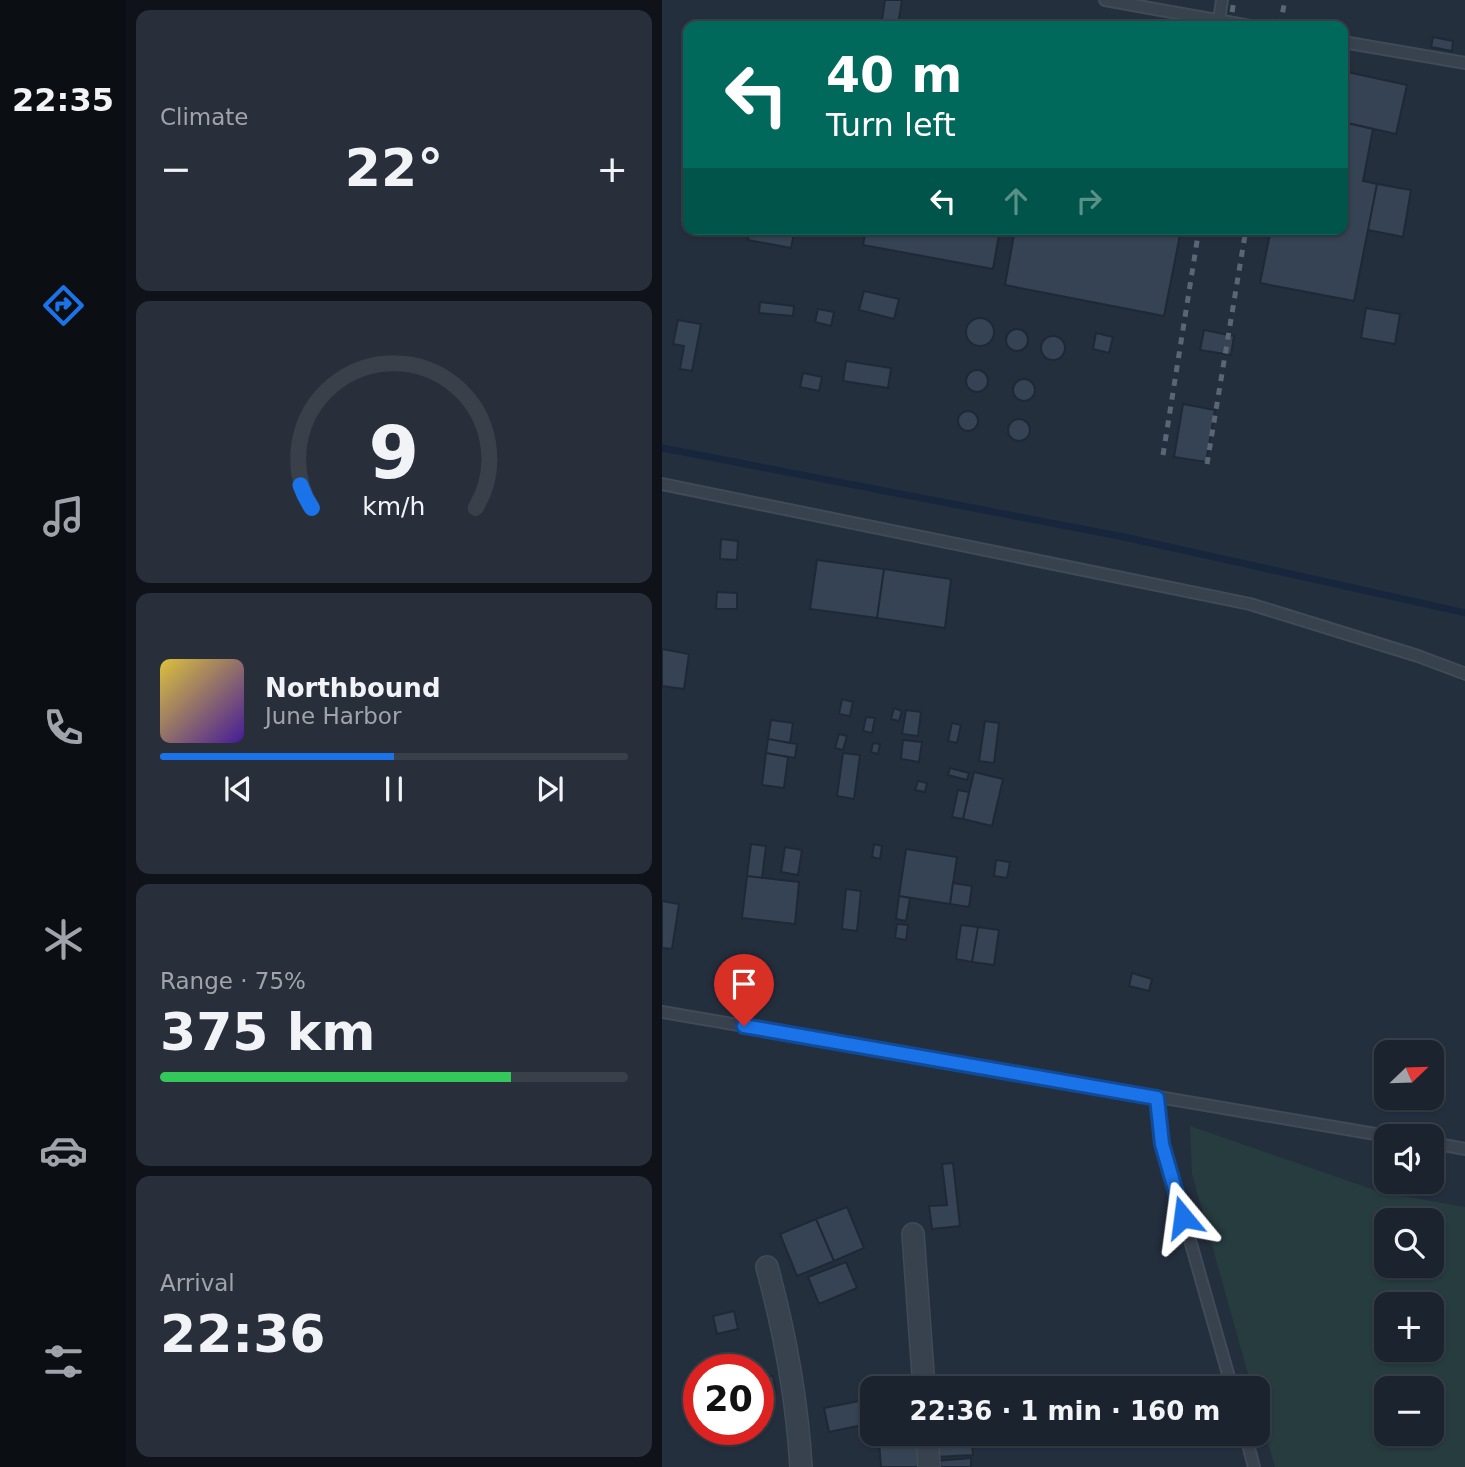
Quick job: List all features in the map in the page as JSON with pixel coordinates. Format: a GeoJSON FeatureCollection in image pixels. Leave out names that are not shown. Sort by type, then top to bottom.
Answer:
{"type":"FeatureCollection","features":[{"type":"Feature","properties":{"kind":"street"},"geometry":{"type":"LineString","coordinates":[[913,1234],[923,1376]]}},
{"type":"Feature","properties":{"kind":"street"},"geometry":{"type":"LineString","coordinates":[[767,1267],[793,1381],[801,1467]]}},
{"type":"Feature","properties":{"kind":"street"},"geometry":{"type":"LineString","coordinates":[[928,1446],[929,1467]]}},
{"type":"Feature","properties":{"kind":"lane"},"geometry":{"type":"LineString","coordinates":[[1105,0],[1224,21]]}},
{"type":"Feature","properties":{"kind":"lane"},"geometry":{"type":"LineString","coordinates":[[1219,20],[1222,0]]}},
{"type":"Feature","properties":{"kind":"lane"},"geometry":{"type":"LineString","coordinates":[[1348,43],[1465,63]]}},
{"type":"Feature","properties":{"kind":"lane"},"geometry":{"type":"LineString","coordinates":[[662,484],[1250,604],[1418,656],[1465,674]]}},
{"type":"Feature","properties":{"kind":"lane"},"geometry":{"type":"LineString","coordinates":[[662,1012],[1374,1134]]}},
{"type":"Feature","properties":{"kind":"lane"},"geometry":{"type":"LineString","coordinates":[[1157,1098],[1162,1144],[1229,1376]]}},
{"type":"Feature","properties":{"kind":"lane"},"geometry":{"type":"LineString","coordinates":[[1444,1145],[1465,1149]]}},
{"type":"Feature","properties":{"kind":"lane"},"geometry":{"type":"LineString","coordinates":[[1248,1446],[1254,1467]]}},
{"type":"Feature","properties":{"kind":"green space"},"geometry":{"type":"Polygon","coordinates":[[[1190,1126],[1374,1190],[1374,1194],[1391,1194],[1465,1207],[1465,1467],[1275,1467],[1269,1446],[1270,1376],[1249,1376],[1192,1174],[1190,1126]]]}},
{"type":"Feature","properties":{"kind":"building"},"geometry":{"type":"Polygon","coordinates":[[[885,0],[902,0],[899,21],[882,21],[885,0]]]}},
{"type":"Feature","properties":{"kind":"building"},"geometry":{"type":"Polygon","coordinates":[[[1433,37],[1453,41],[1452,51],[1431,47],[1433,37]]]}},
{"type":"Feature","properties":{"kind":"building"},"geometry":{"type":"Polygon","coordinates":[[[1348,72],[1407,85],[1396,134],[1348,123],[1348,72]]]}},
{"type":"Feature","properties":{"kind":"building"},"geometry":{"type":"Polygon","coordinates":[[[1348,123],[1373,129],[1363,181],[1377,184],[1354,301],[1260,283],[1270,235],[1348,235],[1348,123]]]}},
{"type":"Feature","properties":{"kind":"building"},"geometry":{"type":"Polygon","coordinates":[[[1377,184],[1411,190],[1403,237],[1368,230],[1377,184]]]}},
{"type":"Feature","properties":{"kind":"building"},"geometry":{"type":"Polygon","coordinates":[[[749,235],[794,235],[791,248],[748,240],[749,235]]]}},
{"type":"Feature","properties":{"kind":"building"},"geometry":{"type":"Polygon","coordinates":[[[865,235],[999,235],[993,269],[863,245],[865,235]]]}},
{"type":"Feature","properties":{"kind":"building"},"geometry":{"type":"Polygon","coordinates":[[[1014,235],[1180,235],[1164,316],[1005,285],[1014,235]]]}},
{"type":"Feature","properties":{"kind":"building"},"geometry":{"type":"Polygon","coordinates":[[[864,291],[899,299],[894,319],[859,310],[864,291]]]}},
{"type":"Feature","properties":{"kind":"building"},"geometry":{"type":"Polygon","coordinates":[[[760,302],[794,306],[793,316],[759,313],[760,302]]]}},
{"type":"Feature","properties":{"kind":"building"},"geometry":{"type":"Polygon","coordinates":[[[1366,308],[1400,314],[1395,344],[1361,338],[1366,308]]]}},
{"type":"Feature","properties":{"kind":"building"},"geometry":{"type":"Polygon","coordinates":[[[818,309],[834,312],[831,326],[815,322],[818,309]]]}},
{"type":"Feature","properties":{"kind":"building"},"geometry":{"type":"Polygon","coordinates":[[[980,318],[990,322],[994,332],[990,342],[980,346],[970,342],[966,332],[970,322],[980,318]]]}},
{"type":"Feature","properties":{"kind":"building"},"geometry":{"type":"Polygon","coordinates":[[[678,320],[701,324],[692,371],[680,369],[684,346],[673,344],[678,320]]]}},
{"type":"Feature","properties":{"kind":"building"},"geometry":{"type":"Polygon","coordinates":[[[1017,329],[1025,332],[1028,340],[1025,348],[1017,351],[1009,348],[1006,340],[1009,332],[1017,329]]]}},
{"type":"Feature","properties":{"kind":"building"},"geometry":{"type":"Polygon","coordinates":[[[1204,330],[1234,336],[1231,355],[1200,350],[1204,330]]]}},
{"type":"Feature","properties":{"kind":"building"},"geometry":{"type":"Polygon","coordinates":[[[1096,333],[1113,337],[1109,353],[1093,349],[1096,333]]]}},
{"type":"Feature","properties":{"kind":"building"},"geometry":{"type":"Polygon","coordinates":[[[1053,336],[1064,343],[1065,348],[1058,359],[1053,360],[1042,353],[1041,348],[1048,337],[1053,336]]]}},
{"type":"Feature","properties":{"kind":"building"},"geometry":{"type":"Polygon","coordinates":[[[846,361],[891,368],[888,388],[843,381],[846,361]]]}},
{"type":"Feature","properties":{"kind":"building"},"geometry":{"type":"Polygon","coordinates":[[[973,370],[981,370],[988,377],[988,385],[981,392],[973,392],[966,385],[966,377],[973,370]]]}},
{"type":"Feature","properties":{"kind":"building"},"geometry":{"type":"Polygon","coordinates":[[[803,373],[822,377],[819,391],[800,387],[803,373]]]}},
{"type":"Feature","properties":{"kind":"building"},"geometry":{"type":"Polygon","coordinates":[[[1024,379],[1032,382],[1035,390],[1032,398],[1024,401],[1016,398],[1013,390],[1016,382],[1024,379]]]}},
{"type":"Feature","properties":{"kind":"building"},"geometry":{"type":"Polygon","coordinates":[[[1183,404],[1215,410],[1206,462],[1174,457],[1183,404]]]}},
{"type":"Feature","properties":{"kind":"building"},"geometry":{"type":"Polygon","coordinates":[[[964,411],[972,411],[978,421],[972,431],[964,431],[958,425],[958,417],[964,411]]]}},
{"type":"Feature","properties":{"kind":"building"},"geometry":{"type":"Polygon","coordinates":[[[1019,419],[1027,422],[1030,430],[1027,438],[1019,441],[1011,438],[1008,430],[1011,422],[1019,419]]]}},
{"type":"Feature","properties":{"kind":"building"},"geometry":{"type":"Polygon","coordinates":[[[721,539],[738,541],[737,560],[720,559],[721,539]]]}},
{"type":"Feature","properties":{"kind":"building"},"geometry":{"type":"Polygon","coordinates":[[[817,560],[884,569],[877,618],[810,609],[817,560]]]}},
{"type":"Feature","properties":{"kind":"building"},"geometry":{"type":"Polygon","coordinates":[[[884,569],[951,579],[945,628],[877,618],[884,569]]]}},
{"type":"Feature","properties":{"kind":"building"},"geometry":{"type":"Polygon","coordinates":[[[717,592],[737,593],[737,609],[716,609],[717,592]]]}},
{"type":"Feature","properties":{"kind":"building"},"geometry":{"type":"Polygon","coordinates":[[[662,649],[689,654],[684,689],[662,686],[662,649]]]}},
{"type":"Feature","properties":{"kind":"building"},"geometry":{"type":"Polygon","coordinates":[[[842,699],[853,702],[850,716],[839,714],[842,699]]]}},
{"type":"Feature","properties":{"kind":"building"},"geometry":{"type":"Polygon","coordinates":[[[894,708],[902,711],[899,721],[891,719],[894,708]]]}},
{"type":"Feature","properties":{"kind":"building"},"geometry":{"type":"Polygon","coordinates":[[[906,710],[921,712],[918,736],[902,734],[906,710]]]}},
{"type":"Feature","properties":{"kind":"building"},"geometry":{"type":"Polygon","coordinates":[[[866,717],[875,718],[872,733],[863,731],[866,717]]]}},
{"type":"Feature","properties":{"kind":"building"},"geometry":{"type":"Polygon","coordinates":[[[771,720],[793,723],[790,743],[768,739],[771,720]]]}},
{"type":"Feature","properties":{"kind":"building"},"geometry":{"type":"Polygon","coordinates":[[[985,721],[999,723],[994,763],[979,761],[985,721]]]}},
{"type":"Feature","properties":{"kind":"building"},"geometry":{"type":"Polygon","coordinates":[[[952,723],[961,725],[957,743],[948,741],[952,723]]]}},
{"type":"Feature","properties":{"kind":"building"},"geometry":{"type":"Polygon","coordinates":[[[839,734],[847,736],[843,750],[835,748],[839,734]]]}},
{"type":"Feature","properties":{"kind":"building"},"geometry":{"type":"Polygon","coordinates":[[[768,739],[797,744],[795,758],[766,753],[768,739]]]}},
{"type":"Feature","properties":{"kind":"building"},"geometry":{"type":"Polygon","coordinates":[[[903,740],[922,742],[919,762],[901,759],[903,740]]]}},
{"type":"Feature","properties":{"kind":"building"},"geometry":{"type":"Polygon","coordinates":[[[873,743],[880,744],[878,754],[871,752],[873,743]]]}},
{"type":"Feature","properties":{"kind":"building"},"geometry":{"type":"Polygon","coordinates":[[[766,753],[788,757],[784,788],[762,785],[766,753]]]}},
{"type":"Feature","properties":{"kind":"building"},"geometry":{"type":"Polygon","coordinates":[[[843,753],[860,755],[854,799],[837,796],[843,753]]]}},
{"type":"Feature","properties":{"kind":"building"},"geometry":{"type":"Polygon","coordinates":[[[950,768],[969,773],[967,780],[948,775],[950,768]]]}},
{"type":"Feature","properties":{"kind":"building"},"geometry":{"type":"Polygon","coordinates":[[[974,772],[1003,779],[992,826],[963,819],[974,772]]]}},
{"type":"Feature","properties":{"kind":"building"},"geometry":{"type":"Polygon","coordinates":[[[918,781],[927,783],[925,792],[915,790],[918,781]]]}},
{"type":"Feature","properties":{"kind":"building"},"geometry":{"type":"Polygon","coordinates":[[[958,790],[969,792],[963,819],[952,817],[958,790]]]}},
{"type":"Feature","properties":{"kind":"building"},"geometry":{"type":"Polygon","coordinates":[[[751,844],[766,846],[762,878],[747,876],[751,844]]]}},
{"type":"Feature","properties":{"kind":"building"},"geometry":{"type":"Polygon","coordinates":[[[874,844],[882,846],[880,859],[872,857],[874,844]]]}},
{"type":"Feature","properties":{"kind":"building"},"geometry":{"type":"Polygon","coordinates":[[[785,847],[802,850],[798,875],[781,872],[785,847]]]}},
{"type":"Feature","properties":{"kind":"building"},"geometry":{"type":"Polygon","coordinates":[[[906,849],[957,857],[950,904],[899,896],[906,849]]]}},
{"type":"Feature","properties":{"kind":"building"},"geometry":{"type":"Polygon","coordinates":[[[996,860],[1010,862],[1007,878],[994,876],[996,860]]]}},
{"type":"Feature","properties":{"kind":"building"},"geometry":{"type":"Polygon","coordinates":[[[747,876],[799,882],[795,924],[742,918],[747,876]]]}},
{"type":"Feature","properties":{"kind":"building"},"geometry":{"type":"Polygon","coordinates":[[[953,883],[972,886],[969,907],[950,904],[953,883]]]}},
{"type":"Feature","properties":{"kind":"building"},"geometry":{"type":"Polygon","coordinates":[[[846,889],[861,891],[857,931],[842,929],[846,889]]]}},
{"type":"Feature","properties":{"kind":"building"},"geometry":{"type":"Polygon","coordinates":[[[899,896],[910,898],[906,921],[896,919],[899,896]]]}},
{"type":"Feature","properties":{"kind":"building"},"geometry":{"type":"Polygon","coordinates":[[[662,901],[679,904],[672,949],[662,948],[662,901]]]}},
{"type":"Feature","properties":{"kind":"building"},"geometry":{"type":"Polygon","coordinates":[[[897,924],[908,925],[906,940],[895,938],[897,924]]]}},
{"type":"Feature","properties":{"kind":"building"},"geometry":{"type":"Polygon","coordinates":[[[961,925],[978,927],[972,962],[956,959],[961,925]]]}},
{"type":"Feature","properties":{"kind":"building"},"geometry":{"type":"Polygon","coordinates":[[[978,927],[999,930],[994,965],[972,962],[978,927]]]}},
{"type":"Feature","properties":{"kind":"building"},"geometry":{"type":"Polygon","coordinates":[[[1132,973],[1152,979],[1149,991],[1129,986],[1132,973]]]}},
{"type":"Feature","properties":{"kind":"building"},"geometry":{"type":"Polygon","coordinates":[[[953,1163],[960,1226],[932,1229],[929,1206],[947,1205],[942,1164],[953,1163]]]}},
{"type":"Feature","properties":{"kind":"building"},"geometry":{"type":"Polygon","coordinates":[[[847,1207],[864,1248],[834,1261],[816,1219],[847,1207]]]}},
{"type":"Feature","properties":{"kind":"building"},"geometry":{"type":"Polygon","coordinates":[[[816,1219],[834,1261],[797,1276],[780,1234],[816,1219]]]}},
{"type":"Feature","properties":{"kind":"building"},"geometry":{"type":"Polygon","coordinates":[[[846,1262],[857,1288],[819,1304],[808,1277],[846,1262]]]}},
{"type":"Feature","properties":{"kind":"building"},"geometry":{"type":"Polygon","coordinates":[[[734,1311],[738,1329],[717,1334],[713,1316],[734,1311]]]}},
{"type":"Feature","properties":{"kind":"building"},"geometry":{"type":"Polygon","coordinates":[[[860,1401],[860,1426],[829,1432],[824,1408],[860,1401]]]}},
{"type":"Feature","properties":{"kind":"building"},"geometry":{"type":"Polygon","coordinates":[[[879,1446],[918,1446],[920,1467],[881,1467],[879,1446]]]}},
{"type":"Feature","properties":{"kind":"building"},"geometry":{"type":"Polygon","coordinates":[[[934,1446],[972,1446],[973,1455],[935,1457],[934,1446]]]}},
{"type":"Feature","properties":{"kind":"building"},"geometry":{"type":"Polygon","coordinates":[[[971,1458],[971,1467],[937,1467],[936,1461],[971,1458]]]}},
{"type":"Feature","properties":{"kind":"waterway"},"geometry":{"type":"LineString","coordinates":[[662,448],[1124,537],[1466,613]]}},
{"type":"Feature","properties":{"kind":"railway"},"geometry":{"type":"LineString","coordinates":[[1231,21],[1234,0]]}},
{"type":"Feature","properties":{"kind":"railway"},"geometry":{"type":"LineString","coordinates":[[1281,21],[1285,0]]}},
{"type":"Feature","properties":{"kind":"railway"},"geometry":{"type":"LineString","coordinates":[[1163,455],[1198,235]]}},
{"type":"Feature","properties":{"kind":"railway"},"geometry":{"type":"LineString","coordinates":[[1207,464],[1245,235]]}},
{"type":"Feature","properties":{"kind":"route"},"geometry":{"type":"LineString","coordinates":[[744,1026],[1157,1098],[1162,1144],[1183,1217]]}}]}
